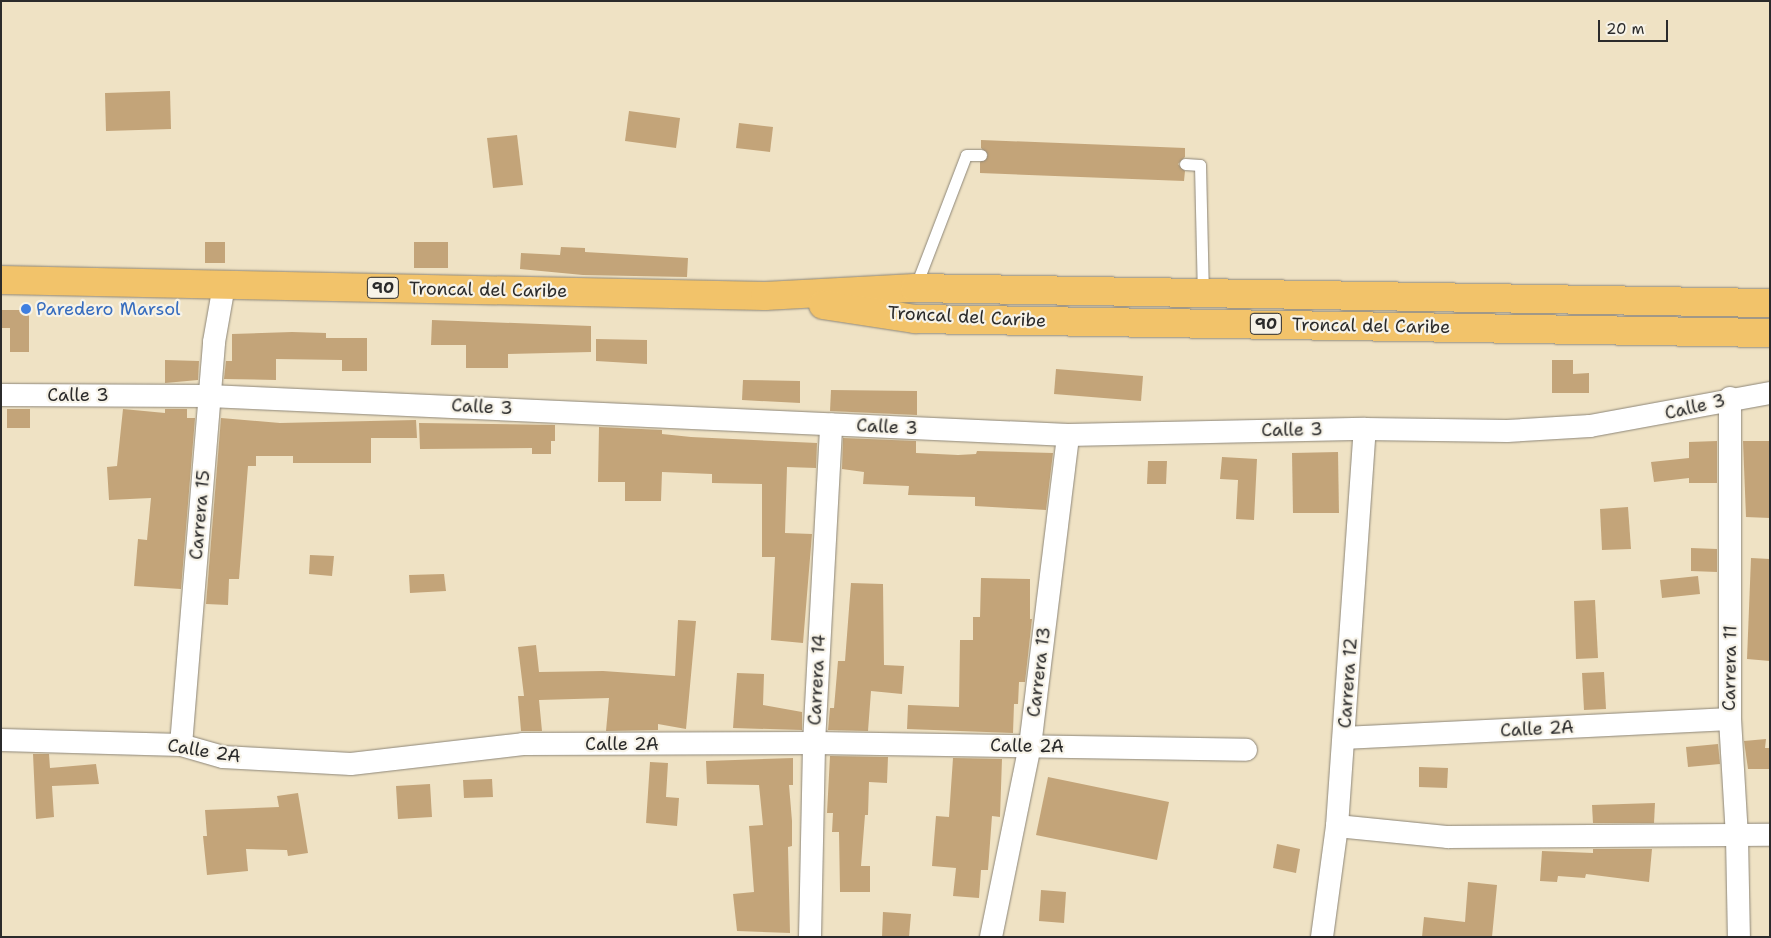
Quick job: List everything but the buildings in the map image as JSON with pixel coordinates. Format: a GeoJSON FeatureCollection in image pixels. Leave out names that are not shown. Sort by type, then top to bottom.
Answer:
{"type":"FeatureCollection","features":[{"type":"Feature","properties":{"kind":"highway","name":"Troncal del Caribe"},"geometry":{"type":"LineString","coordinates":[[1,280],[764,296],[915,288],[1770,304]]}},
{"type":"Feature","properties":{"kind":"highway","name":"Troncal del Caribe"},"geometry":{"type":"LineString","coordinates":[[764,296],[915,318],[1770,333]]}},
{"type":"Feature","properties":{"kind":"street","name":"Carrera 15"},"geometry":{"type":"LineString","coordinates":[[181,745],[214,342],[224,285]]}},
{"type":"Feature","properties":{"kind":"street","name":"Calle 3"},"geometry":{"type":"LineString","coordinates":[[1,394],[209,396],[1068,435],[1365,429],[1507,431],[1590,426],[1660,415],[1730,398],[1770,393]]}},
{"type":"Feature","properties":{"kind":"street","name":"Carrera 11"},"geometry":{"type":"LineString","coordinates":[[1730,398],[1730,719],[1737,837],[1739,937]]}},
{"type":"Feature","properties":{"kind":"street","name":"Carrera 14"},"geometry":{"type":"LineString","coordinates":[[810,937],[814,743],[831,424]]}},
{"type":"Feature","properties":{"kind":"street","name":"Carrera 12"},"geometry":{"type":"LineString","coordinates":[[1322,937],[1337,826],[1365,429]]}},
{"type":"Feature","properties":{"kind":"street","name":"Carrera 13"},"geometry":{"type":"LineString","coordinates":[[991,937],[1030,746],[1068,435]]}},
{"type":"Feature","properties":{"kind":"street","name":"Calle 2A"},"geometry":{"type":"LineString","coordinates":[[1344,738],[1730,719]]}},
{"type":"Feature","properties":{"kind":"street","name":"Calle 2A"},"geometry":{"type":"LineString","coordinates":[[1,740],[181,745],[223,757],[351,764],[523,744],[814,743],[1246,750]]}},
{"type":"Feature","properties":{"kind":"street"},"geometry":{"type":"LineString","coordinates":[[1337,826],[1448,837],[1737,837],[1770,835]]}},
{"type":"Feature","properties":{"kind":"lane"},"geometry":{"type":"LineString","coordinates":[[915,288],[966,155],[981,155]]}},
{"type":"Feature","properties":{"kind":"lane"},"geometry":{"type":"LineString","coordinates":[[1185,164],[1200,165],[1203,293]]}},
{"type":"Feature","properties":{"kind":"place","name":"Paredero Marsol"},"geometry":{"type":"Point","coordinates":[26,309]}}]}
